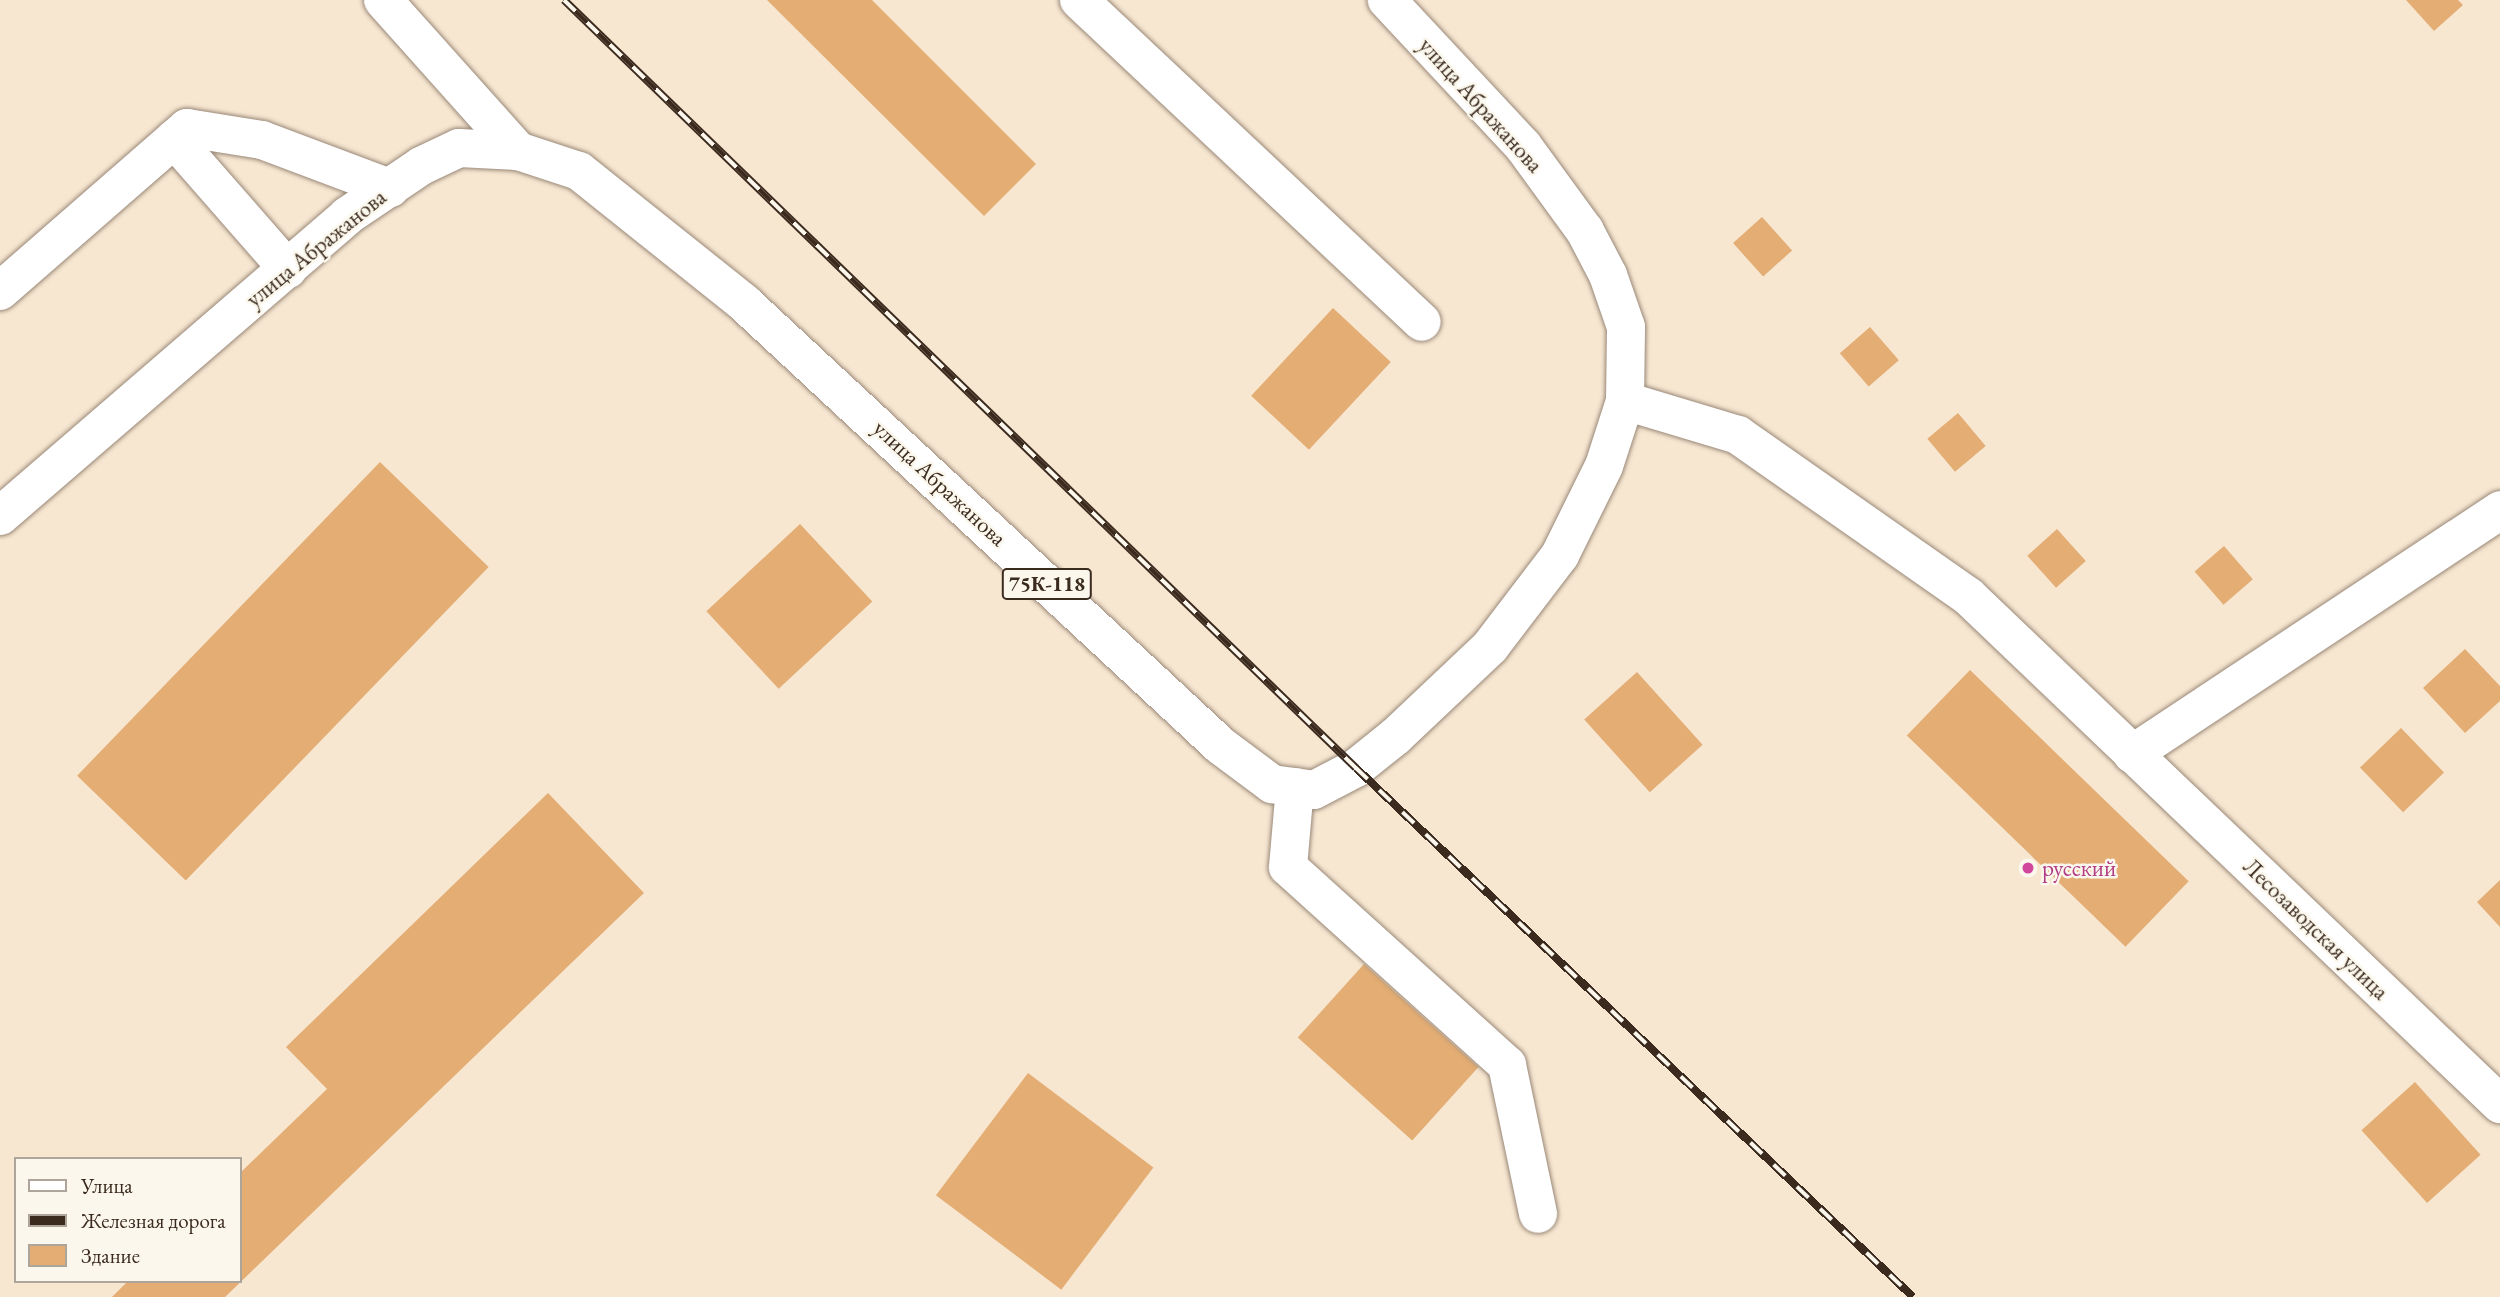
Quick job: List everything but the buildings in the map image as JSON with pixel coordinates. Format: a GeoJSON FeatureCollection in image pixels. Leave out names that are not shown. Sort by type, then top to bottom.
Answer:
{"type":"FeatureCollection","features":[{"type":"Feature","properties":{"kind":"main road"},"geometry":{"type":"LineString","coordinates":[[383,0],[518,151]]}},
{"type":"Feature","properties":{"kind":"main road"},"geometry":{"type":"LineString","coordinates":[[1079,0],[1422,322]]}},
{"type":"Feature","properties":{"kind":"main road","name":"улица Абражанова"},"geometry":{"type":"LineString","coordinates":[[0,516],[347,216],[421,166],[459,148],[518,151],[579,171],[743,302],[1221,746],[1272,784],[1314,790],[1356,768],[1490,647],[1560,555],[1604,466],[1625,401],[1626,327],[1608,275],[1585,232],[1523,146],[1387,0]]}},
{"type":"Feature","properties":{"kind":"main road"},"geometry":{"type":"LineString","coordinates":[[0,291],[187,128],[262,140],[390,188]]}},
{"type":"Feature","properties":{"kind":"main road"},"geometry":{"type":"LineString","coordinates":[[174,139],[288,269]]}},
{"type":"Feature","properties":{"kind":"main road","name":"Лесозаводская улица"},"geometry":{"type":"LineString","coordinates":[[1625,401],[1738,435],[1968,596],[2500,1104]]}},
{"type":"Feature","properties":{"kind":"main road"},"geometry":{"type":"LineString","coordinates":[[2132,754],[2500,510]]}},
{"type":"Feature","properties":{"kind":"main road"},"geometry":{"type":"LineString","coordinates":[[1296,787],[1288,867],[1507,1065],[1538,1214]]}},
{"type":"Feature","properties":{"kind":"railway"},"geometry":{"type":"LineString","coordinates":[[564,0],[1356,768],[1913,1297]]}},
{"type":"Feature","properties":{"kind":"place","name":"русский"},"geometry":{"type":"Point","coordinates":[2028,868]}}]}
